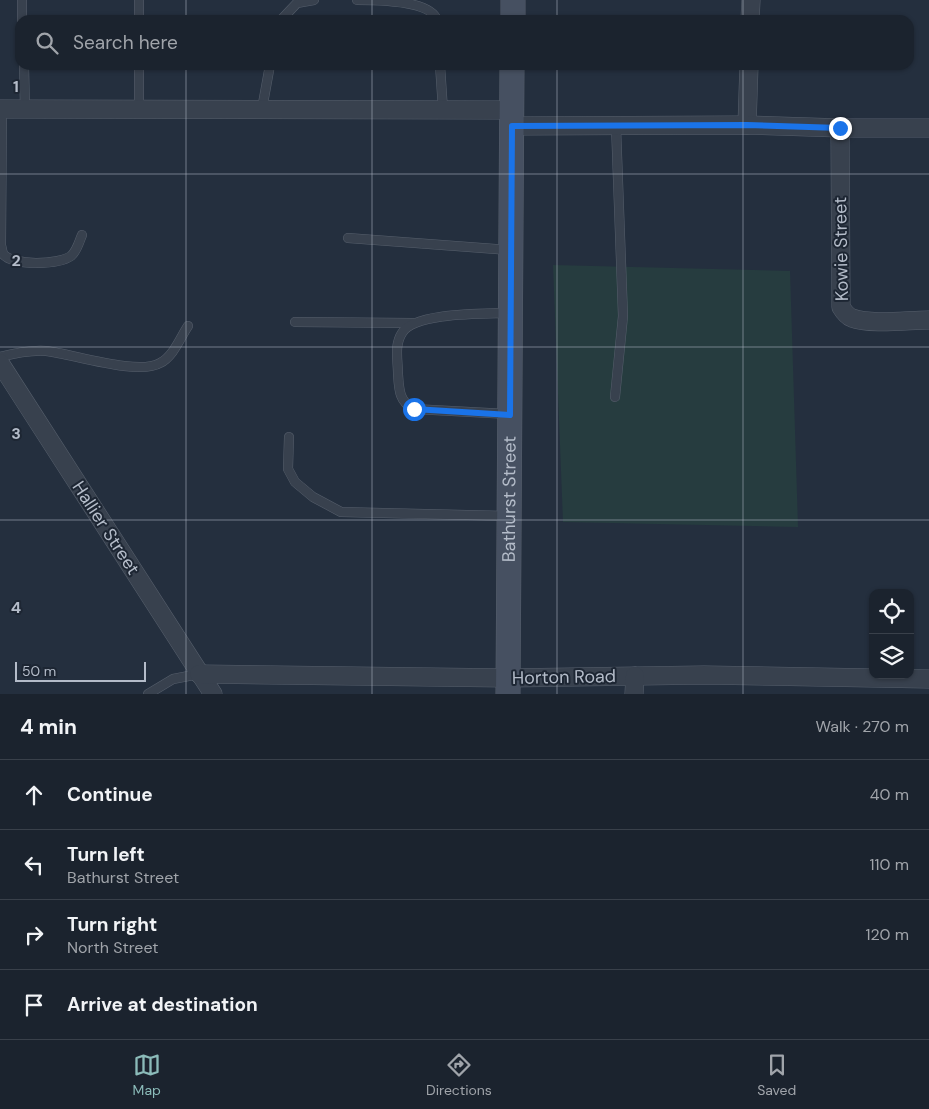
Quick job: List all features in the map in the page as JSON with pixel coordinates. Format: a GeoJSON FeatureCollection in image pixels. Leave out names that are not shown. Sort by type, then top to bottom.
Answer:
{"type":"FeatureCollection","features":[{"type":"Feature","properties":{"kind":"main road"},"geometry":{"type":"LineString","coordinates":[[513,0],[513,15]]}},
{"type":"Feature","properties":{"kind":"main road","name":"Bathurst Street"},"geometry":{"type":"LineString","coordinates":[[508,686],[512,70]]}},
{"type":"Feature","properties":{"kind":"street"},"geometry":{"type":"LineString","coordinates":[[750,15],[751,0]]}},
{"type":"Feature","properties":{"kind":"street"},"geometry":{"type":"LineString","coordinates":[[747,125],[749,70]]}},
{"type":"Feature","properties":{"kind":"street"},"geometry":{"type":"LineString","coordinates":[[1,110],[443,110],[512,118],[616,126],[747,125],[929,128]]}},
{"type":"Feature","properties":{"kind":"street","name":"Kowie Street"},"geometry":{"type":"LineString","coordinates":[[840,128],[841,307],[846,315],[853,319],[867,321],[929,320]]}},
{"type":"Feature","properties":{"kind":"street","name":"Hallier Street"},"geometry":{"type":"LineString","coordinates":[[0,363],[213,694]]}},
{"type":"Feature","properties":{"kind":"street","name":"Horton Road"},"geometry":{"type":"LineString","coordinates":[[200,674],[508,686],[635,676],[704,675],[929,679]]}},
{"type":"Feature","properties":{"kind":"street"},"geometry":{"type":"LineString","coordinates":[[634,694],[635,676]]}},
{"type":"Feature","properties":{"kind":"lane"},"geometry":{"type":"LineString","coordinates":[[22,0],[22,15]]}},
{"type":"Feature","properties":{"kind":"lane"},"geometry":{"type":"LineString","coordinates":[[139,0],[139,15]]}},
{"type":"Feature","properties":{"kind":"lane"},"geometry":{"type":"LineString","coordinates":[[286,15],[297,3],[314,0]]}},
{"type":"Feature","properties":{"kind":"lane"},"geometry":{"type":"LineString","coordinates":[[356,0],[414,1],[432,11],[434,15]]}},
{"type":"Feature","properties":{"kind":"lane"},"geometry":{"type":"LineString","coordinates":[[24,70],[25,109]]}},
{"type":"Feature","properties":{"kind":"lane"},"geometry":{"type":"LineString","coordinates":[[139,70],[139,111]]}},
{"type":"Feature","properties":{"kind":"lane"},"geometry":{"type":"LineString","coordinates":[[262,109],[269,70]]}},
{"type":"Feature","properties":{"kind":"lane"},"geometry":{"type":"LineString","coordinates":[[440,70],[443,110]]}},
{"type":"Feature","properties":{"kind":"lane"},"geometry":{"type":"LineString","coordinates":[[1,110],[2,245],[4,254],[14,261],[49,263],[64,260],[75,251],[82,235]]}},
{"type":"Feature","properties":{"kind":"lane"},"geometry":{"type":"LineString","coordinates":[[615,397],[623,316],[616,126]]}},
{"type":"Feature","properties":{"kind":"lane"},"geometry":{"type":"LineString","coordinates":[[348,238],[512,250]]}},
{"type":"Feature","properties":{"kind":"lane"},"geometry":{"type":"LineString","coordinates":[[295,322],[413,323],[434,318],[511,313]]}},
{"type":"Feature","properties":{"kind":"lane"},"geometry":{"type":"LineString","coordinates":[[413,323],[402,331],[397,344],[399,391],[403,402],[414,409],[510,415]]}},
{"type":"Feature","properties":{"kind":"lane"},"geometry":{"type":"LineString","coordinates":[[0,356],[30,351],[46,352],[136,367],[152,367],[162,363],[170,355],[188,326]]}},
{"type":"Feature","properties":{"kind":"lane"},"geometry":{"type":"LineString","coordinates":[[289,437],[288,469],[295,482],[313,496],[341,512],[510,516]]}},
{"type":"Feature","properties":{"kind":"lane"},"geometry":{"type":"LineString","coordinates":[[148,694],[173,679],[200,674]]}},
{"type":"Feature","properties":{"kind":"green space"},"geometry":{"type":"Polygon","coordinates":[[[553,265],[790,271],[798,527],[563,522],[553,265]]]}},
{"type":"Feature","properties":{"kind":"route"},"geometry":{"type":"LineString","coordinates":[[414,409],[510,415],[512,126],[747,125],[840,128]]}}]}
